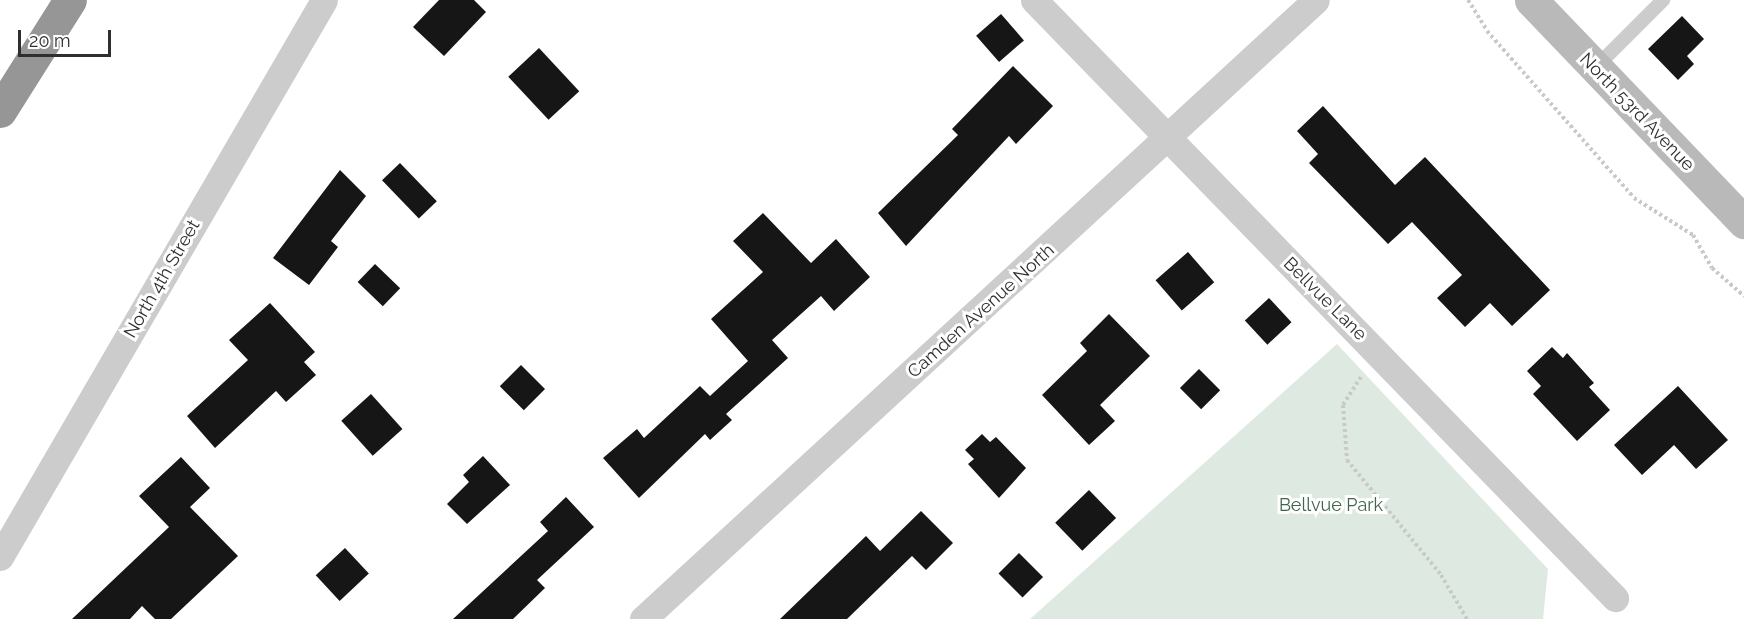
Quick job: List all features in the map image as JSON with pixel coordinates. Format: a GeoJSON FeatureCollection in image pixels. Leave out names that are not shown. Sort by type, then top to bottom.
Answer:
{"type":"FeatureCollection","features":[{"type":"Feature","properties":{"kind":"highway"},"geometry":{"type":"LineString","coordinates":[[0,111],[70,0]]}},
{"type":"Feature","properties":{"kind":"street","name":"North 4th Street"},"geometry":{"type":"LineString","coordinates":[[0,557],[324,0]]}},
{"type":"Feature","properties":{"kind":"street","name":"Bellvue Lane"},"geometry":{"type":"LineString","coordinates":[[1034,0],[1615,598]]}},
{"type":"Feature","properties":{"kind":"street","name":"Camden Avenue North"},"geometry":{"type":"LineString","coordinates":[[643,619],[1169,140],[1316,0]]}},
{"type":"Feature","properties":{"kind":"street","name":"North 53rd Avenue"},"geometry":{"type":"LineString","coordinates":[[1531,0],[1594,69],[1744,222]]}},
{"type":"Feature","properties":{"kind":"lane"},"geometry":{"type":"LineString","coordinates":[[1594,69],[1662,0]]}},
{"type":"Feature","properties":{"kind":"path"},"geometry":{"type":"LineString","coordinates":[[1468,0],[1487,32],[1634,198],[1693,235],[1712,268],[1744,296]]}},
{"type":"Feature","properties":{"kind":"path"},"geometry":{"type":"LineString","coordinates":[[1372,347],[1343,405],[1347,460],[1440,575],[1467,619]]}},
{"type":"Feature","properties":{"kind":"green space","name":"Bellvue Park"},"geometry":{"type":"Polygon","coordinates":[[[1337,344],[1548,569],[1543,619],[1030,619],[1337,344]]]}},
{"type":"Feature","properties":{"kind":"building"},"geometry":{"type":"Polygon","coordinates":[[[439,0],[474,0],[486,12],[444,56],[413,27],[439,0]]]}},
{"type":"Feature","properties":{"kind":"building"},"geometry":{"type":"Polygon","coordinates":[[[1001,14],[1024,40],[999,62],[976,36],[1001,14]]]}},
{"type":"Feature","properties":{"kind":"building"},"geometry":{"type":"Polygon","coordinates":[[[1682,16],[1704,39],[1687,56],[1694,64],[1678,80],[1648,49],[1682,16]]]}},
{"type":"Feature","properties":{"kind":"building"},"geometry":{"type":"Polygon","coordinates":[[[539,48],[579,91],[549,120],[508,77],[539,48]]]}},
{"type":"Feature","properties":{"kind":"building"},"geometry":{"type":"Polygon","coordinates":[[[1013,66],[1053,106],[1016,144],[1009,136],[906,246],[878,213],[958,135],[952,129],[1013,66]]]}},
{"type":"Feature","properties":{"kind":"building"},"geometry":{"type":"Polygon","coordinates":[[[1323,106],[1395,185],[1425,157],[1550,290],[1512,326],[1490,303],[1465,327],[1437,298],[1462,275],[1412,222],[1388,244],[1309,163],[1318,154],[1297,131],[1323,106]]]}},
{"type":"Feature","properties":{"kind":"building"},"geometry":{"type":"Polygon","coordinates":[[[400,163],[437,201],[419,218],[382,180],[400,163]]]}},
{"type":"Feature","properties":{"kind":"building"},"geometry":{"type":"Polygon","coordinates":[[[340,170],[366,196],[331,241],[338,247],[309,285],[273,258],[340,170]]]}},
{"type":"Feature","properties":{"kind":"building"},"geometry":{"type":"Polygon","coordinates":[[[763,213],[811,263],[836,239],[870,277],[834,311],[821,296],[772,340],[788,358],[726,414],[732,420],[710,440],[705,434],[639,498],[603,458],[637,429],[644,438],[700,386],[710,396],[748,361],[711,319],[763,272],[733,241],[763,213]]]}},
{"type":"Feature","properties":{"kind":"building"},"geometry":{"type":"Polygon","coordinates":[[[1188,252],[1214,282],[1182,310],[1156,280],[1188,252]]]}},
{"type":"Feature","properties":{"kind":"building"},"geometry":{"type":"Polygon","coordinates":[[[375,264],[400,288],[383,306],[358,282],[375,264]]]}},
{"type":"Feature","properties":{"kind":"building"},"geometry":{"type":"Polygon","coordinates":[[[1269,298],[1292,322],[1267,345],[1245,321],[1269,298]]]}},
{"type":"Feature","properties":{"kind":"building"},"geometry":{"type":"Polygon","coordinates":[[[270,303],[315,352],[304,362],[316,375],[286,402],[276,391],[215,448],[187,416],[248,360],[229,340],[270,303]]]}},
{"type":"Feature","properties":{"kind":"building"},"geometry":{"type":"Polygon","coordinates":[[[1109,314],[1150,356],[1100,405],[1115,421],[1089,445],[1042,395],[1087,351],[1080,343],[1109,314]]]}},
{"type":"Feature","properties":{"kind":"building"},"geometry":{"type":"Polygon","coordinates":[[[1552,347],[1563,358],[1567,353],[1594,383],[1589,387],[1610,410],[1577,441],[1533,394],[1541,386],[1527,371],[1552,347]]]}},
{"type":"Feature","properties":{"kind":"building"},"geometry":{"type":"Polygon","coordinates":[[[521,365],[545,389],[524,410],[500,386],[521,365]]]}},
{"type":"Feature","properties":{"kind":"building"},"geometry":{"type":"Polygon","coordinates":[[[1199,369],[1220,390],[1201,409],[1180,388],[1199,369]]]}},
{"type":"Feature","properties":{"kind":"building"},"geometry":{"type":"Polygon","coordinates":[[[1678,386],[1728,440],[1696,469],[1674,445],[1642,475],[1614,445],[1678,386]]]}},
{"type":"Feature","properties":{"kind":"building"},"geometry":{"type":"Polygon","coordinates":[[[371,394],[402,429],[373,456],[341,421],[371,394]]]}},
{"type":"Feature","properties":{"kind":"building"},"geometry":{"type":"Polygon","coordinates":[[[982,434],[990,442],[996,437],[1026,468],[999,498],[968,464],[974,459],[965,450],[982,434]]]}},
{"type":"Feature","properties":{"kind":"building"},"geometry":{"type":"Polygon","coordinates":[[[483,456],[510,485],[467,524],[447,504],[469,482],[463,475],[483,456]]]}},
{"type":"Feature","properties":{"kind":"building"},"geometry":{"type":"Polygon","coordinates":[[[181,457],[210,488],[190,507],[238,556],[171,619],[155,619],[142,606],[130,619],[72,619],[169,527],[139,496],[181,457]]]}},
{"type":"Feature","properties":{"kind":"building"},"geometry":{"type":"Polygon","coordinates":[[[1089,490],[1116,518],[1082,551],[1055,523],[1089,490]]]}},
{"type":"Feature","properties":{"kind":"building"},"geometry":{"type":"Polygon","coordinates":[[[566,497],[594,527],[537,580],[545,588],[513,619],[453,619],[548,531],[540,522],[566,497]]]}},
{"type":"Feature","properties":{"kind":"building"},"geometry":{"type":"Polygon","coordinates":[[[921,511],[953,543],[926,570],[912,556],[847,619],[780,619],[866,536],[880,551],[921,511]]]}},
{"type":"Feature","properties":{"kind":"building"},"geometry":{"type":"Polygon","coordinates":[[[345,548],[369,574],[340,601],[316,575],[345,548]]]}},
{"type":"Feature","properties":{"kind":"building"},"geometry":{"type":"Polygon","coordinates":[[[1019,553],[1043,577],[1023,598],[998,574],[1019,553]]]}}]}
